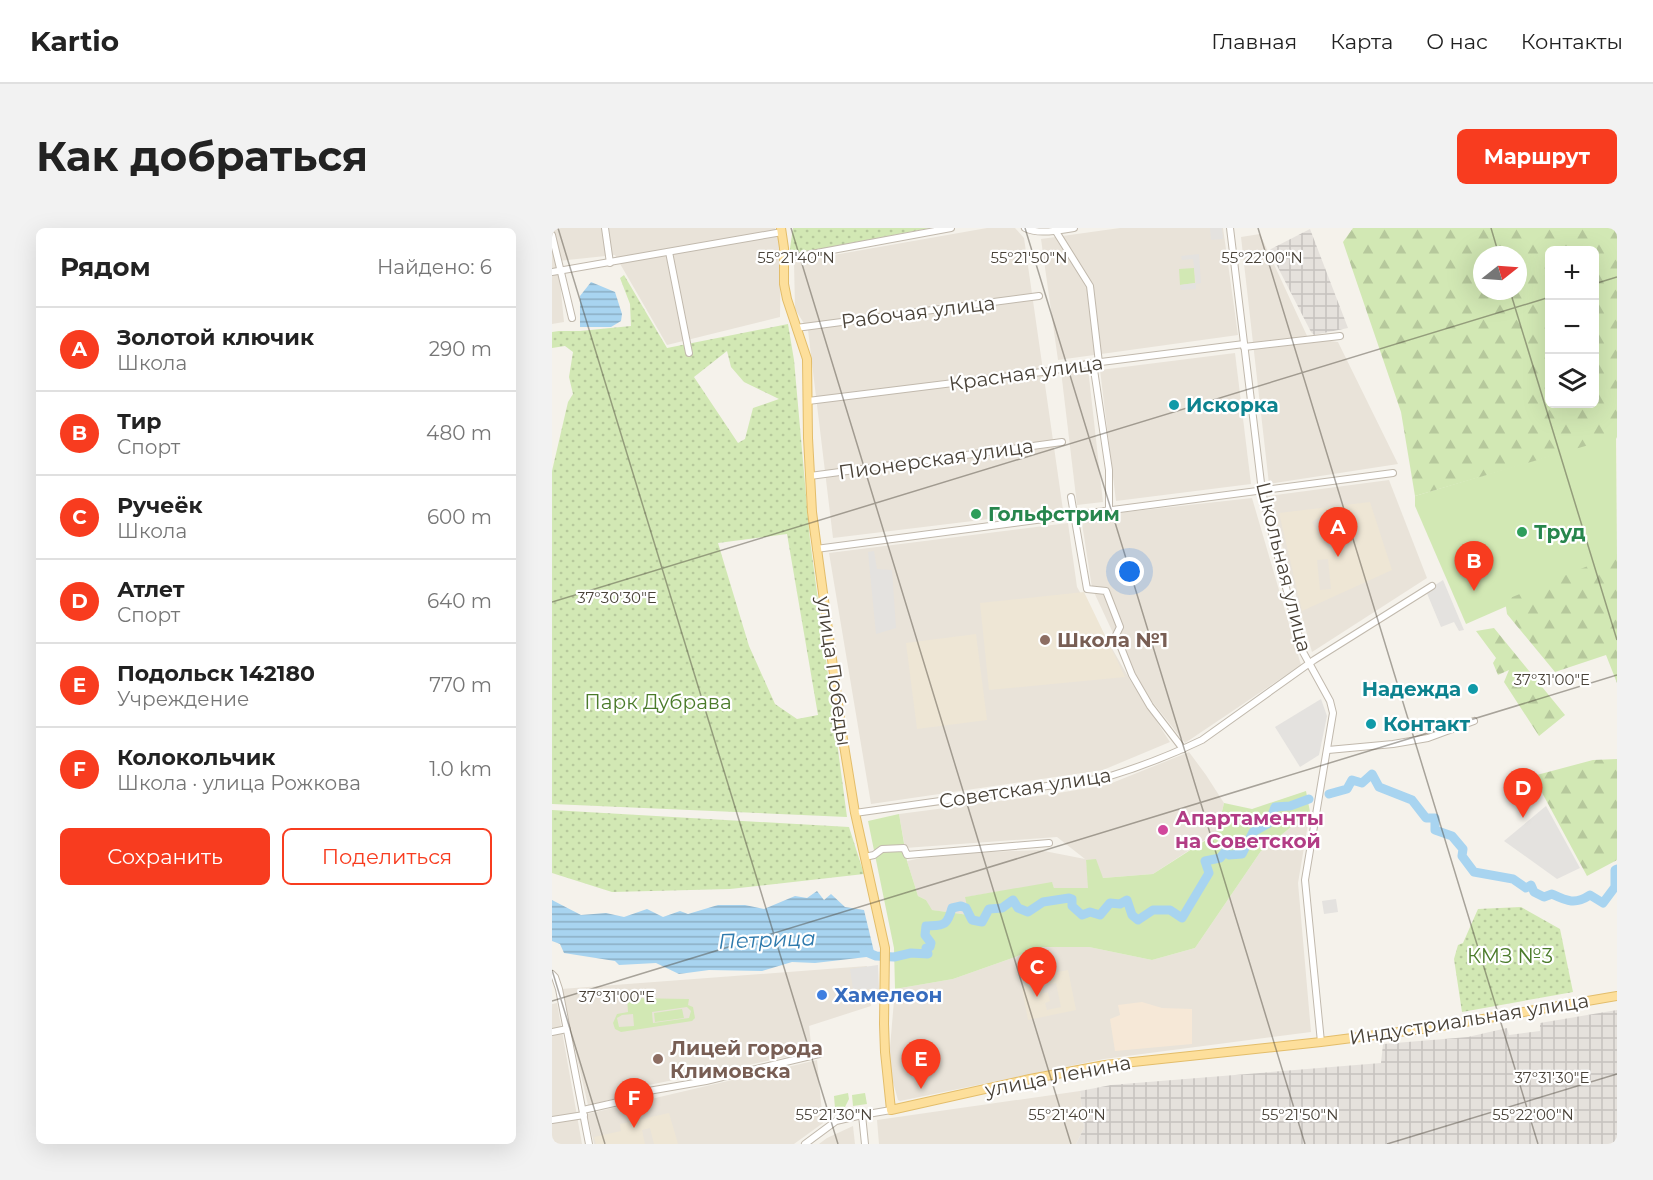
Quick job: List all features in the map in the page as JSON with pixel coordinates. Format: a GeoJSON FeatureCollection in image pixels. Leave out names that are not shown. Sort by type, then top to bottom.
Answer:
{"type":"FeatureCollection","features":[{"type":"Feature","properties":{"kind":"main road","name":"улица Победы"},"geometry":{"type":"LineString","coordinates":[[782,230],[784,284],[807,359],[810,476],[816,549],[841,727],[855,813],[885,948],[884,1033],[891,1110]]}},
{"type":"Feature","properties":{"kind":"main road","name":"Индустриальная улица"},"geometry":{"type":"LineString","coordinates":[[1321,1042],[1430,1028],[1617,996]]}},
{"type":"Feature","properties":{"kind":"main road","name":"улица Ленина"},"geometry":{"type":"LineString","coordinates":[[891,1110],[1105,1065],[1321,1042]]}},
{"type":"Feature","properties":{"kind":"street"},"geometry":{"type":"LineString","coordinates":[[605,228],[610,263]]}},
{"type":"Feature","properties":{"kind":"street"},"geometry":{"type":"LineString","coordinates":[[784,259],[951,228]]}},
{"type":"Feature","properties":{"kind":"street"},"geometry":{"type":"LineString","coordinates":[[1027,229],[1074,228]]}},
{"type":"Feature","properties":{"kind":"street","name":"Школьная улица"},"geometry":{"type":"LineString","coordinates":[[1230,228],[1262,491],[1299,637],[1309,664],[1332,707],[1333,718],[1305,880],[1321,1042]]}},
{"type":"Feature","properties":{"kind":"street"},"geometry":{"type":"LineString","coordinates":[[556,271],[782,230]]}},
{"type":"Feature","properties":{"kind":"street"},"geometry":{"type":"LineString","coordinates":[[1055,230],[1090,286],[1096,363],[1109,470],[1109,511]]}},
{"type":"Feature","properties":{"kind":"street"},"geometry":{"type":"LineString","coordinates":[[552,235],[556,271],[572,318]]}},
{"type":"Feature","properties":{"kind":"street"},"geometry":{"type":"LineString","coordinates":[[669,252],[689,353]]}},
{"type":"Feature","properties":{"kind":"street","name":"Рабочая улица"},"geometry":{"type":"LineString","coordinates":[[796,328],[1039,296]]}},
{"type":"Feature","properties":{"kind":"street","name":"Красная улица"},"geometry":{"type":"LineString","coordinates":[[808,401],[1050,371],[1096,363],[1340,336]]}},
{"type":"Feature","properties":{"kind":"street","name":"Пионерская улица"},"geometry":{"type":"LineString","coordinates":[[810,476],[1062,442]]}},
{"type":"Feature","properties":{"kind":"street"},"geometry":{"type":"LineString","coordinates":[[816,549],[1393,473]]}},
{"type":"Feature","properties":{"kind":"street"},"geometry":{"type":"LineString","coordinates":[[1071,496],[1087,589],[1106,591],[1120,627],[1116,635],[1132,675],[1150,706],[1183,749]]}},
{"type":"Feature","properties":{"kind":"street","name":"Советская улица"},"geometry":{"type":"LineString","coordinates":[[855,813],[1104,778],[1125,772],[1202,740],[1309,664],[1432,586]]}},
{"type":"Feature","properties":{"kind":"street"},"geometry":{"type":"LineString","coordinates":[[1328,750],[1428,738],[1474,721]]}},
{"type":"Feature","properties":{"kind":"street"},"geometry":{"type":"LineString","coordinates":[[865,857],[874,855],[882,849],[904,848],[907,855],[1049,843]]}},
{"type":"Feature","properties":{"kind":"street"},"geometry":{"type":"LineString","coordinates":[[554,976],[559,989],[589,1144]]}},
{"type":"Feature","properties":{"kind":"street"},"geometry":{"type":"LineString","coordinates":[[552,1032],[567,1029]]}},
{"type":"Feature","properties":{"kind":"street"},"geometry":{"type":"LineString","coordinates":[[552,1120],[627,1100],[636,1093],[706,1081],[819,1054]]}},
{"type":"Feature","properties":{"kind":"street","name":"улица Ленина"},"geometry":{"type":"LineString","coordinates":[[806,1144],[836,1122],[891,1110]]}},
{"type":"Feature","properties":{"kind":"street"},"geometry":{"type":"LineString","coordinates":[[862,1115],[865,1144]]}},
{"type":"Feature","properties":{"kind":"shaded area"},"geometry":{"type":"Polygon","coordinates":[[[552,228],[775,228],[781,247],[780,317],[667,345],[615,255],[558,261],[564,322],[552,324],[552,228]]]}},
{"type":"Feature","properties":{"kind":"shaded area"},"geometry":{"type":"Polygon","coordinates":[[[987,228],[1015,228],[1024,238],[1063,510],[833,538],[808,330],[795,309],[794,262],[987,228]]]}},
{"type":"Feature","properties":{"kind":"shaded area"},"geometry":{"type":"Polygon","coordinates":[[[1120,228],[1223,228],[1238,335],[1058,360],[1041,239],[1120,228]]]}},
{"type":"Feature","properties":{"kind":"shaded area"},"geometry":{"type":"Polygon","coordinates":[[[1210,228],[1222,228],[1223,239],[1211,240],[1210,228]]]}},
{"type":"Feature","properties":{"kind":"shaded area"},"geometry":{"type":"Polygon","coordinates":[[[1310,229],[1348,328],[1314,335],[1269,250],[1310,229]]]}},
{"type":"Feature","properties":{"kind":"shaded area"},"geometry":{"type":"Polygon","coordinates":[[[1260,234],[1308,338],[1338,342],[1398,464],[1269,484],[1241,237],[1260,234]]]}},
{"type":"Feature","properties":{"kind":"shaded area"},"geometry":{"type":"Polygon","coordinates":[[[1199,254],[1201,283],[1196,284],[1196,289],[1181,290],[1180,285],[1196,283],[1193,259],[1182,260],[1181,256],[1199,254]]]}},
{"type":"Feature","properties":{"kind":"shaded area"},"geometry":{"type":"Polygon","coordinates":[[[1235,353],[1251,484],[1116,501],[1100,370],[1235,353]]]}},
{"type":"Feature","properties":{"kind":"shaded area"},"geometry":{"type":"Polygon","coordinates":[[[1088,368],[1103,502],[1077,505],[1061,371],[1088,368]]]}},
{"type":"Feature","properties":{"kind":"shaded area"},"geometry":{"type":"Polygon","coordinates":[[[1389,480],[1427,578],[1312,652],[1268,496],[1389,480]]]}},
{"type":"Feature","properties":{"kind":"shaded area"},"geometry":{"type":"Polygon","coordinates":[[[1252,498],[1301,665],[1185,743],[1135,680],[1092,588],[1081,517],[1252,498]]]}},
{"type":"Feature","properties":{"kind":"shaded area"},"geometry":{"type":"Polygon","coordinates":[[[1370,502],[1392,570],[1302,611],[1279,513],[1370,502]],[[1323,515],[1312,522],[1328,548],[1339,541],[1323,515]],[[1328,559],[1317,560],[1320,590],[1331,589],[1328,559]]]}},
{"type":"Feature","properties":{"kind":"shaded area"},"geometry":{"type":"Polygon","coordinates":[[[1068,523],[1077,587],[1130,680],[1170,742],[1103,770],[871,804],[829,553],[1068,523]]]}},
{"type":"Feature","properties":{"kind":"shaded area"},"geometry":{"type":"Polygon","coordinates":[[[874,551],[877,569],[892,570],[896,628],[876,634],[868,552],[874,551]]]}},
{"type":"Feature","properties":{"kind":"shaded area"},"geometry":{"type":"Polygon","coordinates":[[[1443,580],[1464,630],[1459,631],[1454,622],[1441,627],[1426,591],[1443,580]]]}},
{"type":"Feature","properties":{"kind":"shaded area","name":"Школа №1"},"geometry":{"type":"Polygon","coordinates":[[[1084,592],[1125,677],[989,690],[980,603],[1084,592]]]}},
{"type":"Feature","properties":{"kind":"shaded area"},"geometry":{"type":"Polygon","coordinates":[[[976,634],[987,720],[917,729],[906,643],[976,634]]]}},
{"type":"Feature","properties":{"kind":"shaded area"},"geometry":{"type":"Polygon","coordinates":[[[1321,699],[1327,716],[1319,755],[1300,767],[1275,727],[1321,699]]]}},
{"type":"Feature","properties":{"kind":"shaded area"},"geometry":{"type":"Polygon","coordinates":[[[1189,752],[1224,803],[1217,832],[1153,874],[1103,878],[1086,860],[1089,888],[1054,888],[1052,883],[966,897],[969,915],[931,910],[926,900],[918,896],[907,861],[941,854],[1039,850],[1085,859],[1057,837],[905,848],[899,814],[1107,785],[1189,752]]]}},
{"type":"Feature","properties":{"kind":"shaded area"},"geometry":{"type":"Polygon","coordinates":[[[1546,806],[1580,868],[1557,879],[1504,841],[1546,806]]]}},
{"type":"Feature","properties":{"kind":"shaded area"},"geometry":{"type":"Polygon","coordinates":[[[1310,812],[1298,883],[1311,1032],[1104,1059],[898,1100],[889,1059],[895,989],[953,979],[1043,947],[1089,947],[1152,960],[1195,948],[1261,851],[1310,812]]]}},
{"type":"Feature","properties":{"kind":"shaded area"},"geometry":{"type":"Polygon","coordinates":[[[1336,899],[1338,912],[1324,914],[1322,901],[1336,899]]]}},
{"type":"Feature","properties":{"kind":"shaded area"},"geometry":{"type":"Polygon","coordinates":[[[878,965],[879,989],[853,989],[850,969],[878,965]]]}},
{"type":"Feature","properties":{"kind":"shaded area"},"geometry":{"type":"Polygon","coordinates":[[[867,966],[871,1006],[809,1026],[812,1052],[629,1089],[618,1098],[588,1105],[561,989],[867,966]]]}},
{"type":"Feature","properties":{"kind":"shaded area"},"geometry":{"type":"Polygon","coordinates":[[[1068,970],[1076,1010],[1028,1020],[1022,988],[1038,976],[1068,970]],[[1056,983],[1041,986],[1043,993],[1048,992],[1050,1001],[1045,1003],[1047,1010],[1061,1007],[1056,983]]]}},
{"type":"Feature","properties":{"kind":"shaded area"},"geometry":{"type":"Polygon","coordinates":[[[1142,1002],[1162,1008],[1192,1009],[1192,1044],[1115,1051],[1110,1019],[1120,1015],[1118,1005],[1142,1002]]]}},
{"type":"Feature","properties":{"kind":"shaded area"},"geometry":{"type":"Polygon","coordinates":[[[557,1003],[582,1144],[552,1144],[552,1004],[557,1003]]]}},
{"type":"Feature","properties":{"kind":"shaded area"},"geometry":{"type":"Polygon","coordinates":[[[1617,1010],[1617,1144],[1076,1144],[1084,1128],[1080,1091],[1111,1085],[1381,1063],[1383,1044],[1468,1037],[1507,1028],[1509,1035],[1540,1031],[1540,1023],[1617,1010]]]}},
{"type":"Feature","properties":{"kind":"shaded area"},"geometry":{"type":"Polygon","coordinates":[[[817,1060],[823,1123],[794,1144],[594,1144],[587,1114],[817,1060]]]}},
{"type":"Feature","properties":{"kind":"shaded area"},"geometry":{"type":"Polygon","coordinates":[[[1080,1091],[1084,1128],[1076,1144],[879,1144],[877,1120],[1080,1091]]]}},
{"type":"Feature","properties":{"kind":"shaded area"},"geometry":{"type":"Polygon","coordinates":[[[669,1113],[678,1144],[654,1144],[650,1128],[642,1130],[645,1144],[596,1144],[594,1137],[621,1131],[620,1124],[669,1113]]]}},
{"type":"Feature","properties":{"kind":"shaded area"},"geometry":{"type":"Polygon","coordinates":[[[853,1126],[855,1144],[819,1144],[827,1138],[853,1126]]]}},
{"type":"Feature","properties":{"kind":"green space"},"geometry":{"type":"Polygon","coordinates":[[[793,228],[930,228],[789,255],[793,228]]]}},
{"type":"Feature","properties":{"kind":"green space"},"geometry":{"type":"Polygon","coordinates":[[[1353,228],[1617,228],[1617,439],[1616,437],[1415,496],[1401,412],[1343,242],[1353,228]]]}},
{"type":"Feature","properties":{"kind":"green space"},"geometry":{"type":"Polygon","coordinates":[[[1194,268],[1195,283],[1180,285],[1179,269],[1194,268]]]}},
{"type":"Feature","properties":{"kind":"green space","name":"Парк Дубрава"},"geometry":{"type":"Polygon","coordinates":[[[624,275],[667,348],[788,324],[794,360],[810,540],[847,817],[552,804],[552,471],[568,402],[573,394],[569,377],[573,352],[565,346],[552,348],[552,332],[631,326],[630,304],[620,278],[624,275]],[[727,351],[694,377],[738,443],[745,439],[753,408],[779,399],[744,382],[731,367],[727,351]],[[787,534],[718,543],[749,646],[775,704],[797,719],[818,715],[787,534]]]}},
{"type":"Feature","properties":{"kind":"green space","name":"Труд"},"geometry":{"type":"Polygon","coordinates":[[[1616,436],[1617,558],[1466,624],[1415,506],[1415,496],[1616,436]]]}},
{"type":"Feature","properties":{"kind":"green space"},"geometry":{"type":"Polygon","coordinates":[[[1617,554],[1617,683],[1606,655],[1555,672],[1507,614],[1505,600],[1617,554]]]}},
{"type":"Feature","properties":{"kind":"green space"},"geometry":{"type":"Polygon","coordinates":[[[1494,628],[1565,715],[1539,736],[1504,682],[1509,670],[1498,675],[1493,663],[1496,658],[1476,631],[1494,628]]]}},
{"type":"Feature","properties":{"kind":"green space"},"geometry":{"type":"Polygon","coordinates":[[[1617,759],[1617,860],[1587,876],[1533,776],[1593,760],[1617,759]]]}},
{"type":"Feature","properties":{"kind":"green space"},"geometry":{"type":"Polygon","coordinates":[[[1306,791],[1310,812],[1261,851],[1195,948],[1152,960],[1089,947],[1043,947],[953,979],[895,989],[894,948],[868,821],[899,814],[907,861],[918,896],[926,900],[932,910],[969,915],[965,897],[1052,882],[1054,888],[1088,888],[1086,860],[1096,859],[1103,878],[1153,874],[1217,833],[1224,803],[1252,809],[1306,791]]]}},
{"type":"Feature","properties":{"kind":"green space"},"geometry":{"type":"Polygon","coordinates":[[[552,810],[849,827],[864,874],[730,889],[612,892],[552,873],[552,810]]]}},
{"type":"Feature","properties":{"kind":"green space","name":"КМЗ №3"},"geometry":{"type":"Polygon","coordinates":[[[1521,907],[1560,929],[1573,992],[1462,1012],[1454,959],[1458,945],[1463,943],[1478,909],[1521,907]]]}},
{"type":"Feature","properties":{"kind":"green space"},"geometry":{"type":"Polygon","coordinates":[[[627,998],[689,999],[688,1005],[693,1007],[695,1018],[692,1021],[621,1032],[615,1029],[613,1023],[617,1014],[628,1012],[627,998]],[[687,1007],[652,1012],[653,1023],[689,1018],[691,1011],[687,1007]],[[633,1014],[617,1018],[619,1027],[634,1026],[633,1014]]]}},
{"type":"Feature","properties":{"kind":"green space"},"geometry":{"type":"Polygon","coordinates":[[[682,1009],[684,1018],[655,1022],[654,1013],[682,1009]]]}},
{"type":"Feature","properties":{"kind":"green space"},"geometry":{"type":"Polygon","coordinates":[[[848,1093],[849,1099],[845,1107],[835,1108],[834,1096],[848,1093]]]}},
{"type":"Feature","properties":{"kind":"green space"},"geometry":{"type":"Polygon","coordinates":[[[865,1093],[867,1104],[853,1106],[852,1095],[865,1093]]]}},
{"type":"Feature","properties":{"kind":"water"},"geometry":{"type":"Polygon","coordinates":[[[591,282],[615,292],[622,314],[621,321],[611,327],[580,327],[580,296],[591,282]]]}},
{"type":"Feature","properties":{"kind":"water"},"geometry":{"type":"Polygon","coordinates":[[[817,891],[824,900],[831,894],[845,907],[864,910],[875,956],[815,963],[792,962],[762,971],[709,970],[679,974],[656,963],[619,965],[615,961],[564,953],[560,944],[552,941],[552,900],[581,915],[606,913],[624,917],[647,909],[663,917],[680,911],[688,914],[718,905],[745,905],[764,909],[795,896],[807,898],[817,891]]]}},
{"type":"Feature","properties":{"kind":"waterway","name":"Петрица"},"geometry":{"type":"LineString","coordinates":[[1329,794],[1347,789],[1352,780],[1362,783],[1372,774],[1379,787],[1412,800],[1426,818],[1435,818],[1435,830],[1452,836],[1463,849],[1462,856],[1474,872],[1513,879],[1526,888],[1531,885],[1534,892],[1544,897],[1552,894],[1575,901],[1590,895],[1603,903],[1615,887],[1615,870],[1617,869]]}},
{"type":"Feature","properties":{"kind":"waterway","name":"Петрица"},"geometry":{"type":"LineString","coordinates":[[864,951],[876,956],[894,957],[911,953],[928,954],[926,948],[930,947],[931,943],[925,935],[926,926],[944,924],[952,908],[961,906],[966,908],[972,920],[982,922],[989,909],[1002,908],[1013,900],[1018,908],[1028,912],[1043,902],[1069,898],[1072,899],[1072,906],[1082,915],[1090,912],[1100,915],[1110,903],[1120,904],[1127,900],[1132,915],[1138,920],[1153,910],[1170,910],[1182,918],[1209,873],[1205,861],[1220,858],[1225,852],[1229,855],[1242,854],[1253,832],[1269,823],[1275,807],[1290,806],[1309,799]]}},
{"type":"Feature","properties":{"kind":"place","name":"Искорка"},"geometry":{"type":"Point","coordinates":[1174,405]}},
{"type":"Feature","properties":{"kind":"place","name":"Гольфстрим"},"geometry":{"type":"Point","coordinates":[976,514]}},
{"type":"Feature","properties":{"kind":"place","name":"Труд"},"geometry":{"type":"Point","coordinates":[1522,532]}},
{"type":"Feature","properties":{"kind":"place","name":"Золотой ключик"},"geometry":{"type":"Point","coordinates":[1338,557]}},
{"type":"Feature","properties":{"kind":"place","name":"Тир"},"geometry":{"type":"Point","coordinates":[1474,591]}},
{"type":"Feature","properties":{"kind":"place","name":"Школа №1"},"geometry":{"type":"Point","coordinates":[1045,640]}},
{"type":"Feature","properties":{"kind":"place","name":"Надежда"},"geometry":{"type":"Point","coordinates":[1473,689]}},
{"type":"Feature","properties":{"kind":"place","name":"Контакт"},"geometry":{"type":"Point","coordinates":[1371,724]}},
{"type":"Feature","properties":{"kind":"place","name":"Атлет"},"geometry":{"type":"Point","coordinates":[1523,818]}},
{"type":"Feature","properties":{"kind":"place","name":"Апартаменты на Советской"},"geometry":{"type":"Point","coordinates":[1163,830]}},
{"type":"Feature","properties":{"kind":"place","name":"Хамелеон"},"geometry":{"type":"Point","coordinates":[822,995]}},
{"type":"Feature","properties":{"kind":"place","name":"Ручеёк"},"geometry":{"type":"Point","coordinates":[1037,997]}},
{"type":"Feature","properties":{"kind":"place","name":"Лицей города Климовска"},"geometry":{"type":"Point","coordinates":[658,1059]}},
{"type":"Feature","properties":{"kind":"place","name":"Подольск 142180"},"geometry":{"type":"Point","coordinates":[921,1089]}},
{"type":"Feature","properties":{"kind":"place","name":"Колокольчик"},"geometry":{"type":"Point","coordinates":[634,1128]}}]}
